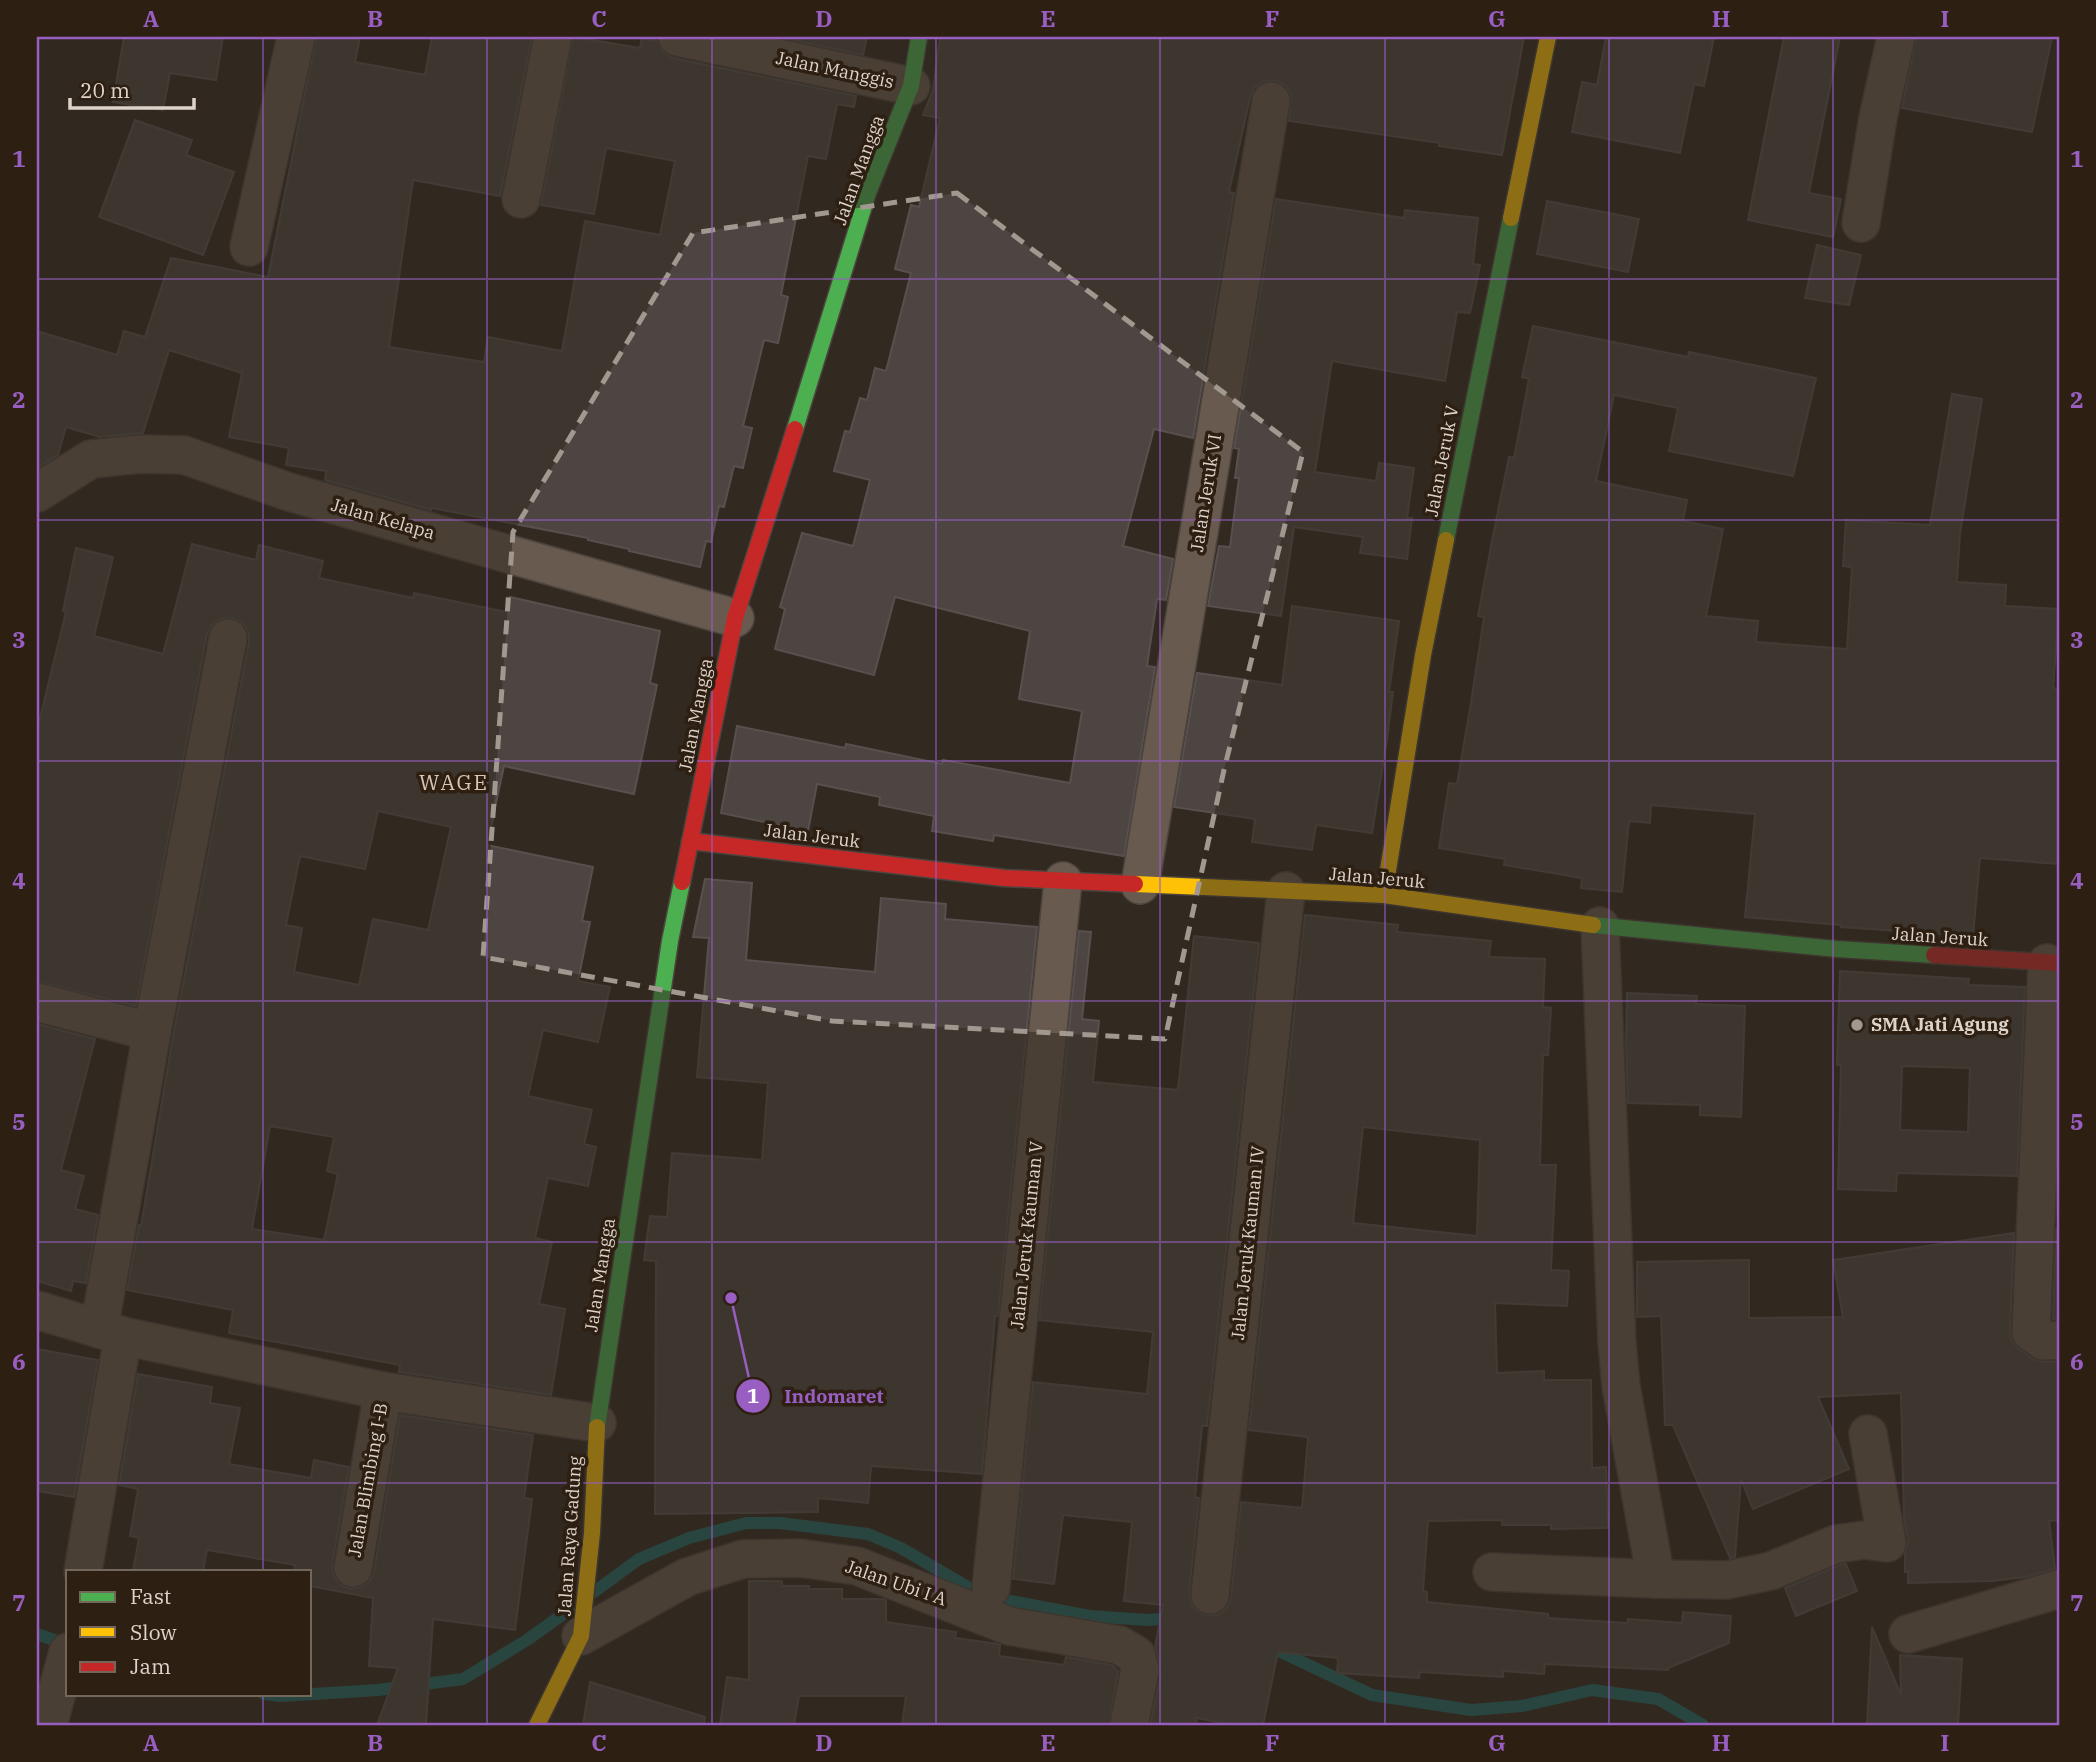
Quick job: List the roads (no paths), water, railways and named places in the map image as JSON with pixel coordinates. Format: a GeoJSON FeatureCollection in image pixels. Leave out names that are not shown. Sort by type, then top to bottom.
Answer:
{"type":"FeatureCollection","features":[{"type":"Feature","properties":{"kind":"street"},"geometry":{"type":"LineString","coordinates":[[249,247],[296,37]]}},
{"type":"Feature","properties":{"kind":"street"},"geometry":{"type":"LineString","coordinates":[[521,199],[553,37]]}},
{"type":"Feature","properties":{"kind":"street","name":"Jalan Manggis"},"geometry":{"type":"LineString","coordinates":[[677,37],[911,86]]}},
{"type":"Feature","properties":{"kind":"street","name":"Jalan Mangga"},"geometry":{"type":"LineString","coordinates":[[597,1423],[670,942],[735,618],[843,280],[868,193],[911,86],[919,37]]}},
{"type":"Feature","properties":{"kind":"street","name":"Jalan Jeruk V"},"geometry":{"type":"LineString","coordinates":[[1384,895],[1423,654],[1548,37]]}},
{"type":"Feature","properties":{"kind":"street"},"geometry":{"type":"LineString","coordinates":[[1861,223],[1878,118],[1896,37]]}},
{"type":"Feature","properties":{"kind":"street","name":"Jalan Jeruk VI"},"geometry":{"type":"LineString","coordinates":[[1140,885],[1271,101]]}},
{"type":"Feature","properties":{"kind":"street","name":"Jalan Kelapa"},"geometry":{"type":"LineString","coordinates":[[37,493],[91,459],[141,454],[184,455],[289,492],[735,618]]}},
{"type":"Feature","properties":{"kind":"street"},"geometry":{"type":"LineString","coordinates":[[83,1570],[111,1333],[152,1032],[228,638]]}},
{"type":"Feature","properties":{"kind":"street","name":"Jalan Jeruk"},"geometry":{"type":"LineString","coordinates":[[690,841],[1004,878],[1384,895],[1600,926],[1838,949],[2053,963]]}},
{"type":"Feature","properties":{"kind":"street","name":"Jalan Jeruk Kauman V"},"geometry":{"type":"LineString","coordinates":[[991,1588],[1063,881]]}},
{"type":"Feature","properties":{"kind":"street","name":"Jalan Jeruk Kauman IV"},"geometry":{"type":"LineString","coordinates":[[1210,1595],[1286,891]]}},
{"type":"Feature","properties":{"kind":"street"},"geometry":{"type":"LineString","coordinates":[[1600,926],[1618,1354],[1621,1386],[1656,1579]]}},
{"type":"Feature","properties":{"kind":"street"},"geometry":{"type":"LineString","coordinates":[[2053,963],[2031,1332],[2044,1341],[2059,1340]]}},
{"type":"Feature","properties":{"kind":"street"},"geometry":{"type":"LineString","coordinates":[[37,1002],[152,1032]]}},
{"type":"Feature","properties":{"kind":"street"},"geometry":{"type":"LineString","coordinates":[[37,1310],[111,1333],[383,1391],[597,1423]]}},
{"type":"Feature","properties":{"kind":"street","name":"Jalan Blimbing I-B"},"geometry":{"type":"LineString","coordinates":[[353,1569],[383,1391]]}},
{"type":"Feature","properties":{"kind":"street","name":"Jalan Raya Gadung"},"geometry":{"type":"LineString","coordinates":[[537,1725],[584,1618],[592,1533],[597,1423]]}},
{"type":"Feature","properties":{"kind":"street"},"geometry":{"type":"LineString","coordinates":[[1492,1572],[1727,1580],[1771,1571],[1836,1544],[1864,1540],[1887,1543],[1868,1434]]}},
{"type":"Feature","properties":{"kind":"street","name":"Jalan Ubi I A"},"geometry":{"type":"LineString","coordinates":[[584,1618],[687,1577],[743,1559],[799,1558],[857,1566],[1009,1626],[1119,1645],[1136,1656],[1140,1670],[1129,1725]]}},
{"type":"Feature","properties":{"kind":"street"},"geometry":{"type":"LineString","coordinates":[[1908,1634],[2059,1589]]}},
{"type":"Feature","properties":{"kind":"street"},"geometry":{"type":"LineString","coordinates":[[48,1725],[66,1659]]}},
{"type":"Feature","properties":{"kind":"waterway"},"geometry":{"type":"LineString","coordinates":[[594,1592],[639,1559],[689,1538],[746,1523],[780,1523],[868,1534],[901,1548],[976,1592],[1001,1599],[1089,1616],[1147,1620],[1177,1618]]}},
{"type":"Feature","properties":{"kind":"waterway"},"geometry":{"type":"LineString","coordinates":[[312,1694],[378,1690],[463,1679],[527,1640],[576,1605]]}},
{"type":"Feature","properties":{"kind":"waterway"},"geometry":{"type":"LineString","coordinates":[[37,1634],[66,1644]]}},
{"type":"Feature","properties":{"kind":"waterway"},"geometry":{"type":"LineString","coordinates":[[1268,1646],[1372,1695],[1471,1710],[1522,1706],[1592,1690],[1658,1699],[1703,1725]]}},
{"type":"Feature","properties":{"kind":"place","name":"SMA Jati Agung"},"geometry":{"type":"Point","coordinates":[1857,1025]}},
{"type":"Feature","properties":{"kind":"place","name":"Indomaret"},"geometry":{"type":"Point","coordinates":[731,1298]}},
{"type":"Feature","properties":{"kind":"district","name":"WAGE"},"geometry":{"type":"Point","coordinates":[454,783]}}]}
